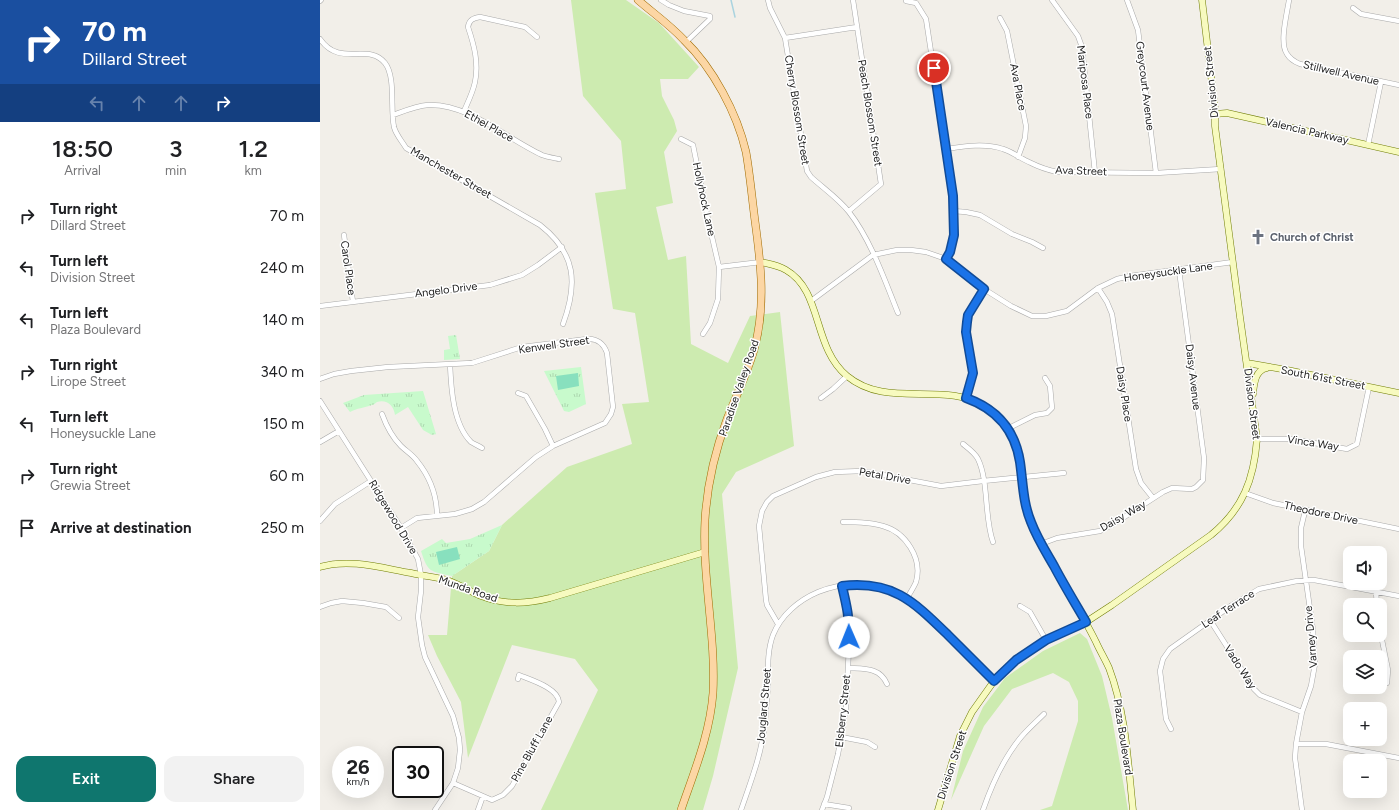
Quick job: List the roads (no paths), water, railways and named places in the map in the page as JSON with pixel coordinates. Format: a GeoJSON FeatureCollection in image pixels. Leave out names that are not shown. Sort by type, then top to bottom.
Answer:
{"type":"FeatureCollection","features":[{"type":"Feature","properties":{"kind":"main road","name":"Paradise Valley Road"},"geometry":{"type":"LineString","coordinates":[[638,0],[686,42],[713,76],[725,97],[737,124],[745,152],[761,262],[761,311],[757,335],[743,383],[727,420],[716,455],[710,482],[705,520],[713,672],[710,718],[704,742],[680,810]]}},
{"type":"Feature","properties":{"kind":"main road","name":"Division Street"},"geometry":{"type":"LineString","coordinates":[[938,810],[960,736],[972,712],[994,681],[1016,660],[1046,640],[1086,622],[1211,536],[1222,526],[1238,507],[1250,480],[1256,455],[1257,439],[1215,126],[1215,114],[1202,0]]}},
{"type":"Feature","properties":{"kind":"main road","name":"Valencia Parkway"},"geometry":{"type":"LineString","coordinates":[[1215,114],[1227,113],[1399,152]]}},
{"type":"Feature","properties":{"kind":"main road"},"geometry":{"type":"LineString","coordinates":[[761,262],[787,270],[797,278],[811,301],[828,351],[846,376]]}},
{"type":"Feature","properties":{"kind":"main road","name":"South 61st Street"},"geometry":{"type":"LineString","coordinates":[[1247,363],[1399,393]]}},
{"type":"Feature","properties":{"kind":"main road"},"geometry":{"type":"LineString","coordinates":[[1252,400],[1258,372],[1262,368],[1271,367]]}},
{"type":"Feature","properties":{"kind":"main road","name":"Plaza Boulevard"},"geometry":{"type":"LineString","coordinates":[[846,376],[870,389],[885,392],[898,394],[948,394],[966,398],[978,402],[989,409],[1008,428],[1018,451],[1025,504],[1031,523],[1041,544],[1086,622],[1108,667],[1120,705],[1133,810]]}},
{"type":"Feature","properties":{"kind":"main road","name":"Munda Road"},"geometry":{"type":"LineString","coordinates":[[320,567],[336,564],[353,564],[421,575],[448,580],[482,596],[493,599],[505,602],[525,603],[550,598],[706,552]]}},
{"type":"Feature","properties":{"kind":"street"},"geometry":{"type":"LineString","coordinates":[[660,0],[684,11],[710,16],[710,18],[686,42]]}},
{"type":"Feature","properties":{"kind":"street","name":"Cherry Blossom Street"},"geometry":{"type":"LineString","coordinates":[[768,0],[770,8],[785,38],[807,171],[811,177],[849,211],[859,226],[898,314]]}},
{"type":"Feature","properties":{"kind":"street","name":"Peach Blossom Street"},"geometry":{"type":"LineString","coordinates":[[849,211],[880,184],[853,0]]}},
{"type":"Feature","properties":{"kind":"street","name":"Mariposa Place"},"geometry":{"type":"LineString","coordinates":[[1052,0],[1078,36],[1082,47],[1095,173]]}},
{"type":"Feature","properties":{"kind":"street","name":"Greycourt Avenue"},"geometry":{"type":"LineString","coordinates":[[1128,0],[1138,30],[1156,173]]}},
{"type":"Feature","properties":{"kind":"street","name":"Stillwell Avenue"},"geometry":{"type":"LineString","coordinates":[[1289,0],[1284,46],[1287,54],[1293,60],[1300,64],[1399,85]]}},
{"type":"Feature","properties":{"kind":"street"},"geometry":{"type":"LineString","coordinates":[[906,1],[916,3],[926,19],[947,149],[953,196],[954,235],[950,252],[946,259]]}},
{"type":"Feature","properties":{"kind":"street"},"geometry":{"type":"LineString","coordinates":[[1353,8],[1361,14],[1399,22]]}},
{"type":"Feature","properties":{"kind":"street"},"geometry":{"type":"LineString","coordinates":[[464,111],[475,84],[477,72],[476,52],[468,27],[472,19],[480,17],[525,27],[537,37]]}},
{"type":"Feature","properties":{"kind":"street","name":"Ava Place"},"geometry":{"type":"LineString","coordinates":[[1000,18],[1007,31],[1026,126],[1025,138],[1018,156]]}},
{"type":"Feature","properties":{"kind":"street"},"geometry":{"type":"LineString","coordinates":[[785,38],[857,27]]}},
{"type":"Feature","properties":{"kind":"street","name":"Manchester Street"},"geometry":{"type":"LineString","coordinates":[[320,39],[327,47],[335,52],[349,55],[369,54],[380,58],[385,63],[391,75],[394,126],[397,135],[406,148],[550,232],[562,247],[569,264],[572,284],[570,305],[563,324]]}},
{"type":"Feature","properties":{"kind":"street"},"geometry":{"type":"LineString","coordinates":[[1368,145],[1381,82]]}},
{"type":"Feature","properties":{"kind":"street","name":"Ethel Place"},"geometry":{"type":"LineString","coordinates":[[393,115],[414,107],[429,105],[449,107],[464,111],[543,155],[559,159]]}},
{"type":"Feature","properties":{"kind":"street","name":"Hollyhock Lane"},"geometry":{"type":"LineString","coordinates":[[681,139],[693,145],[719,267],[718,299],[710,323],[703,334]]}},
{"type":"Feature","properties":{"kind":"street","name":"Ava Street"},"geometry":{"type":"LineString","coordinates":[[947,149],[987,145],[1003,149],[1042,168],[1057,172],[1156,173],[1221,169]]}},
{"type":"Feature","properties":{"kind":"street"},"geometry":{"type":"LineString","coordinates":[[953,211],[980,215],[1012,234],[1043,248]]}},
{"type":"Feature","properties":{"kind":"street","name":"Carol Place"},"geometry":{"type":"LineString","coordinates":[[344,235],[353,302]]}},
{"type":"Feature","properties":{"kind":"street","name":"Angelo Drive"},"geometry":{"type":"LineString","coordinates":[[320,306],[490,285],[522,275],[538,266],[562,247]]}},
{"type":"Feature","properties":{"kind":"street","name":"Honeysuckle Lane"},"geometry":{"type":"LineString","coordinates":[[811,301],[873,255],[897,250],[926,252],[946,259],[984,289],[1032,316],[1046,316],[1067,311],[1098,288],[1116,279],[1233,262]]}},
{"type":"Feature","properties":{"kind":"street"},"geometry":{"type":"LineString","coordinates":[[719,267],[761,262]]}},
{"type":"Feature","properties":{"kind":"street","name":"Daisy Avenue"},"geometry":{"type":"LineString","coordinates":[[1179,270],[1204,458],[1204,472],[1201,483]]}},
{"type":"Feature","properties":{"kind":"street","name":"Daisy Place"},"geometry":{"type":"LineString","coordinates":[[1098,288],[1107,302],[1112,314],[1136,469],[1141,482],[1153,498]]}},
{"type":"Feature","properties":{"kind":"street"},"geometry":{"type":"LineString","coordinates":[[966,398],[973,373],[966,332],[968,315],[984,289]]}},
{"type":"Feature","properties":{"kind":"street","name":"Kenwell Street"},"geometry":{"type":"LineString","coordinates":[[320,379],[334,374],[364,369],[407,365],[472,363],[522,348],[587,339],[599,341],[604,346],[607,353],[613,407],[611,414],[605,423],[553,446],[536,458],[484,502],[472,509],[455,514],[416,518],[401,528]]}},
{"type":"Feature","properties":{"kind":"street"},"geometry":{"type":"LineString","coordinates":[[450,364],[452,391],[458,419],[468,438],[482,448]]}},
{"type":"Feature","properties":{"kind":"street"},"geometry":{"type":"LineString","coordinates":[[821,398],[846,376]]}},
{"type":"Feature","properties":{"kind":"street"},"geometry":{"type":"LineString","coordinates":[[1008,428],[1035,415],[1047,413],[1052,408],[1050,386],[1045,378]]}},
{"type":"Feature","properties":{"kind":"street","name":"Vinca Way"},"geometry":{"type":"LineString","coordinates":[[1257,439],[1292,439],[1347,449],[1355,447],[1357,444],[1369,387]]}},
{"type":"Feature","properties":{"kind":"street"},"geometry":{"type":"LineString","coordinates":[[518,393],[526,396],[553,446]]}},
{"type":"Feature","properties":{"kind":"street","name":"Ridgewood Drive"},"geometry":{"type":"LineString","coordinates":[[320,401],[401,528],[418,559],[421,575],[418,617],[422,645],[425,656],[453,716],[459,738],[460,750],[458,768],[453,783],[435,810]]}},
{"type":"Feature","properties":{"kind":"street"},"geometry":{"type":"LineString","coordinates":[[382,414],[400,445],[416,460],[427,476],[436,498],[437,516]]}},
{"type":"Feature","properties":{"kind":"street"},"geometry":{"type":"LineString","coordinates":[[320,442],[339,431]]}},
{"type":"Feature","properties":{"kind":"street"},"geometry":{"type":"LineString","coordinates":[[963,444],[970,449],[978,459],[983,481],[989,531],[993,542]]}},
{"type":"Feature","properties":{"kind":"street","name":"Petal Drive"},"geometry":{"type":"LineString","coordinates":[[778,624],[767,605],[766,600],[760,526],[762,511],[767,502],[773,496],[816,477],[844,471],[862,471],[941,486],[1064,473]]}},
{"type":"Feature","properties":{"kind":"street"},"geometry":{"type":"LineString","coordinates":[[320,521],[336,504],[371,481]]}},
{"type":"Feature","properties":{"kind":"street","name":"Daisy Way"},"geometry":{"type":"LineString","coordinates":[[1041,544],[1057,538],[1100,531],[1172,488],[1192,489],[1201,483]]}},
{"type":"Feature","properties":{"kind":"street","name":"Theodore Drive"},"geometry":{"type":"LineString","coordinates":[[1245,493],[1273,503],[1305,511],[1399,529]]}},
{"type":"Feature","properties":{"kind":"street","name":"Varney Drive"},"geometry":{"type":"LineString","coordinates":[[1302,810],[1295,758],[1296,744],[1302,712],[1311,686],[1315,664],[1313,630],[1301,546],[1301,528],[1305,511]]}},
{"type":"Feature","properties":{"kind":"street"},"geometry":{"type":"LineString","coordinates":[[843,522],[881,525],[898,533],[907,542],[913,553],[917,570],[916,583],[908,598]]}},
{"type":"Feature","properties":{"kind":"street","name":"Leaf Terrace"},"geometry":{"type":"LineString","coordinates":[[1171,729],[1166,719],[1160,675],[1162,663],[1170,649],[1240,600],[1260,590],[1305,580],[1314,580],[1399,596]]}},
{"type":"Feature","properties":{"kind":"street"},"geometry":{"type":"LineString","coordinates":[[778,624],[788,612],[807,598],[827,588],[859,584],[876,586],[908,598],[994,681]]}},
{"type":"Feature","properties":{"kind":"street","name":"Elsberry Street"},"geometry":{"type":"LineString","coordinates":[[822,810],[837,759],[846,708],[850,626],[842,586]]}},
{"type":"Feature","properties":{"kind":"street"},"geometry":{"type":"LineString","coordinates":[[1376,592],[1376,598]]}},
{"type":"Feature","properties":{"kind":"street"},"geometry":{"type":"LineString","coordinates":[[320,607],[331,603],[363,603],[386,607],[399,618]]}},
{"type":"Feature","properties":{"kind":"street"},"geometry":{"type":"LineString","coordinates":[[1020,606],[1030,612],[1046,640]]}},
{"type":"Feature","properties":{"kind":"street","name":"Vado Way"},"geometry":{"type":"LineString","coordinates":[[1210,620],[1252,686],[1260,695],[1302,712]]}},
{"type":"Feature","properties":{"kind":"street","name":"Jouglard Street"},"geometry":{"type":"LineString","coordinates":[[741,810],[757,763],[762,743],[765,723],[769,652],[773,635],[778,624]]}},
{"type":"Feature","properties":{"kind":"street"},"geometry":{"type":"LineString","coordinates":[[1387,665],[1387,683]]}},
{"type":"Feature","properties":{"kind":"street"},"geometry":{"type":"LineString","coordinates":[[848,668],[874,670],[883,677],[887,684]]}},
{"type":"Feature","properties":{"kind":"street","name":"Pine Bluff Lane"},"geometry":{"type":"LineString","coordinates":[[453,783],[492,800],[503,795],[510,789],[559,702],[558,696],[553,690],[519,675],[518,679]]}},
{"type":"Feature","properties":{"kind":"street"},"geometry":{"type":"LineString","coordinates":[[983,810],[1007,758],[1022,736],[1044,714]]}},
{"type":"Feature","properties":{"kind":"street"},"geometry":{"type":"LineString","coordinates":[[841,737],[867,742],[875,747]]}},
{"type":"Feature","properties":{"kind":"street"},"geometry":{"type":"LineString","coordinates":[[1296,744],[1326,744],[1399,758]]}},
{"type":"Feature","properties":{"kind":"street"},"geometry":{"type":"LineString","coordinates":[[478,810],[483,796]]}},
{"type":"Feature","properties":{"kind":"street"},"geometry":{"type":"LineString","coordinates":[[824,804],[849,808]]}},
{"type":"Feature","properties":{"kind":"waterway"},"geometry":{"type":"LineString","coordinates":[[731,0],[735,17]]}},
{"type":"Feature","properties":{"kind":"place","name":"Church of Christ"},"geometry":{"type":"Point","coordinates":[1258,237]}}]}
